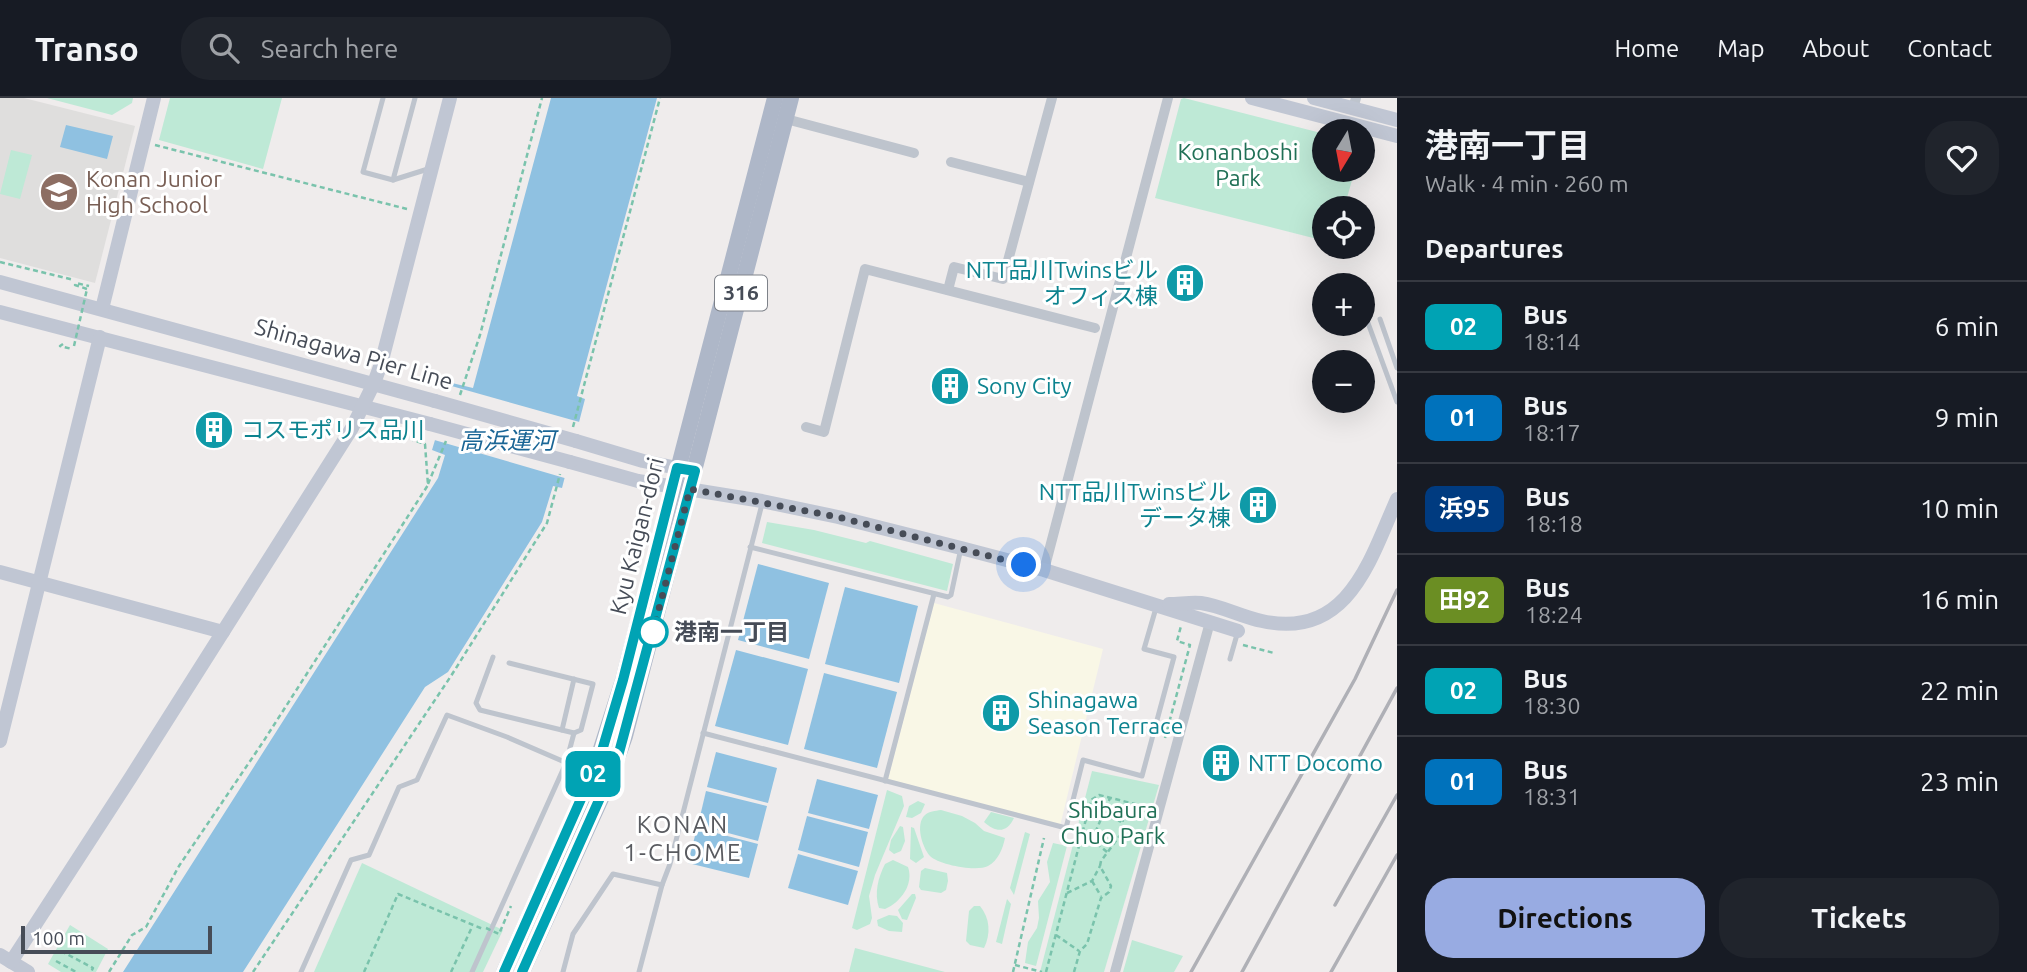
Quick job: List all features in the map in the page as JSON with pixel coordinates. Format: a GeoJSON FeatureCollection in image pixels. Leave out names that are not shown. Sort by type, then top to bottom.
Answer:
{"type":"FeatureCollection","features":[{"type":"Feature","properties":{"kind":"main road","name":"Kyu Kaigan-dori"},"geometry":{"type":"LineString","coordinates":[[504,972],[593,774],[623,680],[775,98]]}},
{"type":"Feature","properties":{"kind":"main road","name":"Kyu Kaigan-dori"},"geometry":{"type":"LineString","coordinates":[[522,972],[617,760],[791,98]]}},
{"type":"Feature","properties":{"kind":"street"},"geometry":{"type":"LineString","coordinates":[[102,309],[154,98]]}},
{"type":"Feature","properties":{"kind":"street"},"geometry":{"type":"LineString","coordinates":[[28,972],[5,958],[223,632],[364,406],[374,383],[450,98]]}},
{"type":"Feature","properties":{"kind":"street"},"geometry":{"type":"LineString","coordinates":[[948,290],[954,267],[1003,279],[1052,98]]}},
{"type":"Feature","properties":{"kind":"street"},"geometry":{"type":"LineString","coordinates":[[1044,570],[1168,98]]}},
{"type":"Feature","properties":{"kind":"street"},"geometry":{"type":"LineString","coordinates":[[1252,98],[1397,136]]}},
{"type":"Feature","properties":{"kind":"street"},"geometry":{"type":"LineString","coordinates":[[1314,98],[1355,103],[1397,120]]}},
{"type":"Feature","properties":{"kind":"street"},"geometry":{"type":"LineString","coordinates":[[786,119],[914,153]]}},
{"type":"Feature","properties":{"kind":"street"},"geometry":{"type":"LineString","coordinates":[[951,162],[1029,182]]}},
{"type":"Feature","properties":{"kind":"street"},"geometry":{"type":"LineString","coordinates":[[806,427],[824,432],[865,269],[1095,328]]}},
{"type":"Feature","properties":{"kind":"street","name":"Shinagawa Pier Line"},"geometry":{"type":"LineString","coordinates":[[0,282],[374,383],[643,461],[695,471]]}},
{"type":"Feature","properties":{"kind":"street","name":"Shinagawa Pier Line"},"geometry":{"type":"LineString","coordinates":[[0,312],[364,406],[638,481],[762,501],[961,548],[1044,570],[1238,631]]}},
{"type":"Feature","properties":{"kind":"street"},"geometry":{"type":"LineString","coordinates":[[0,741],[100,337]]}},
{"type":"Feature","properties":{"kind":"street"},"geometry":{"type":"LineString","coordinates":[[1157,605],[1200,603],[1278,624],[1301,623],[1322,616],[1342,603],[1359,583],[1397,499]]}},
{"type":"Feature","properties":{"kind":"street"},"geometry":{"type":"LineString","coordinates":[[0,572],[223,632]]}},
{"type":"Feature","properties":{"kind":"street"},"geometry":{"type":"LineString","coordinates":[[1115,972],[1210,622]]}},
{"type":"Feature","properties":{"kind":"lane"},"geometry":{"type":"LineString","coordinates":[[383,98],[363,172],[393,180],[431,168]]}},
{"type":"Feature","properties":{"kind":"lane"},"geometry":{"type":"LineString","coordinates":[[393,180],[415,98]]}},
{"type":"Feature","properties":{"kind":"lane"},"geometry":{"type":"LineString","coordinates":[[1380,319],[1397,368]]}},
{"type":"Feature","properties":{"kind":"lane"},"geometry":{"type":"LineString","coordinates":[[1373,336],[1397,402]]}},
{"type":"Feature","properties":{"kind":"lane"},"geometry":{"type":"LineString","coordinates":[[639,972],[670,864],[762,501]]}},
{"type":"Feature","properties":{"kind":"lane"},"geometry":{"type":"LineString","coordinates":[[750,547],[948,597],[951,595],[961,548]]}},
{"type":"Feature","properties":{"kind":"lane"},"geometry":{"type":"LineString","coordinates":[[885,781],[934,594]]}},
{"type":"Feature","properties":{"kind":"lane"},"geometry":{"type":"LineString","coordinates":[[703,733],[1066,828],[1083,760],[1142,776],[1174,657],[1144,649],[1157,605]]}},
{"type":"Feature","properties":{"kind":"lane"},"geometry":{"type":"LineString","coordinates":[[1230,659],[1238,631]]}},
{"type":"Feature","properties":{"kind":"lane"},"geometry":{"type":"LineString","coordinates":[[494,657],[475,703],[480,710],[574,733],[581,730],[593,684],[509,663]]}},
{"type":"Feature","properties":{"kind":"lane"},"geometry":{"type":"LineString","coordinates":[[562,730],[574,679]]}},
{"type":"Feature","properties":{"kind":"lane"},"geometry":{"type":"LineString","coordinates":[[301,972],[351,860],[369,855],[399,787],[417,780],[447,715],[593,774]]}},
{"type":"Feature","properties":{"kind":"lane"},"geometry":{"type":"LineString","coordinates":[[471,972],[565,763],[574,733]]}},
{"type":"Feature","properties":{"kind":"lane"},"geometry":{"type":"LineString","coordinates":[[563,972],[573,934],[613,874],[662,885]]}},
{"type":"Feature","properties":{"kind":"path"},"geometry":{"type":"LineString","coordinates":[[463,383],[480,335],[542,98]]}},
{"type":"Feature","properties":{"kind":"path"},"geometry":{"type":"LineString","coordinates":[[581,398],[660,98]]}},
{"type":"Feature","properties":{"kind":"path"},"geometry":{"type":"LineString","coordinates":[[143,142],[420,212]]}},
{"type":"Feature","properties":{"kind":"path"},"geometry":{"type":"LineString","coordinates":[[0,262],[74,280]]}},
{"type":"Feature","properties":{"kind":"path"},"geometry":{"type":"LineString","coordinates":[[72,349],[60,346],[61,343],[75,346],[87,289],[75,285],[89,286]]}},
{"type":"Feature","properties":{"kind":"path"},"geometry":{"type":"LineString","coordinates":[[411,435],[413,440],[425,444],[428,485]]}},
{"type":"Feature","properties":{"kind":"path"},"geometry":{"type":"LineString","coordinates":[[109,972],[132,935],[146,927],[179,866],[428,485],[441,457]]}},
{"type":"Feature","properties":{"kind":"path"},"geometry":{"type":"LineString","coordinates":[[253,972],[451,676],[548,523],[556,489]]}},
{"type":"Feature","properties":{"kind":"path"},"geometry":{"type":"LineString","coordinates":[[1163,745],[1190,645],[1177,641],[1181,626]]}},
{"type":"Feature","properties":{"kind":"path"},"geometry":{"type":"LineString","coordinates":[[1015,965],[1044,972],[1091,800],[1099,795],[1147,807],[1150,795]]}},
{"type":"Feature","properties":{"kind":"path"},"geometry":{"type":"LineString","coordinates":[[1107,852],[1095,842],[1094,832],[1110,798]]}},
{"type":"Feature","properties":{"kind":"path"},"geometry":{"type":"LineString","coordinates":[[1067,893],[1091,881],[1107,852],[1121,834],[1126,802]]}},
{"type":"Feature","properties":{"kind":"path"},"geometry":{"type":"LineString","coordinates":[[1102,817],[1121,822]]}},
{"type":"Feature","properties":{"kind":"path"},"geometry":{"type":"LineString","coordinates":[[1013,972],[1044,838]]}},
{"type":"Feature","properties":{"kind":"path"},"geometry":{"type":"LineString","coordinates":[[1074,972],[1080,951],[1087,944],[1101,898],[1109,892],[1111,886],[1100,866]]}},
{"type":"Feature","properties":{"kind":"path"},"geometry":{"type":"LineString","coordinates":[[1091,881],[1101,898]]}},
{"type":"Feature","properties":{"kind":"path"},"geometry":{"type":"LineString","coordinates":[[364,972],[398,894],[472,927],[481,930],[486,928],[499,934],[511,906]]}},
{"type":"Feature","properties":{"kind":"path"},"geometry":{"type":"LineString","coordinates":[[451,972],[472,927]]}},
{"type":"Feature","properties":{"kind":"path"},"geometry":{"type":"LineString","coordinates":[[1056,935],[1080,951]]}},
{"type":"Feature","properties":{"kind":"path"},"geometry":{"type":"LineString","coordinates":[[61,951],[93,968],[91,972]]}},
{"type":"Feature","properties":{"kind":"path"},"geometry":{"type":"LineString","coordinates":[[57,961],[76,972]]}},
{"type":"Feature","properties":{"kind":"shaded area","name":"Konan Junior High School"},"geometry":{"type":"Polygon","coordinates":[[[0,98],[24,98],[135,126],[95,283],[0,258],[0,98]]]}},
{"type":"Feature","properties":{"kind":"shaded area","name":"Shinagawa Season Terrace"},"geometry":{"type":"Polygon","coordinates":[[[934,603],[1103,649],[1060,826],[888,779],[934,603]]]}},
{"type":"Feature","properties":{"kind":"green space"},"geometry":{"type":"Polygon","coordinates":[[[47,98],[133,98],[132,103],[112,115],[47,98]]]}},
{"type":"Feature","properties":{"kind":"green space"},"geometry":{"type":"Polygon","coordinates":[[[170,98],[282,98],[263,169],[159,140],[170,98]]]}},
{"type":"Feature","properties":{"kind":"green space","name":"Konanboshi Park"},"geometry":{"type":"Polygon","coordinates":[[[1181,99],[1312,131],[1312,182],[1352,182],[1347,196],[1312,196],[1312,238],[1155,198],[1181,99]]]}},
{"type":"Feature","properties":{"kind":"green space"},"geometry":{"type":"Polygon","coordinates":[[[11,150],[32,155],[20,199],[0,194],[11,150]]]}},
{"type":"Feature","properties":{"kind":"green space"},"geometry":{"type":"Polygon","coordinates":[[[767,522],[866,543],[870,541],[953,564],[947,591],[762,543],[767,522]]]}},
{"type":"Feature","properties":{"kind":"green space","name":"Shibaura Chuo Park"},"geometry":{"type":"Polygon","coordinates":[[[1092,771],[1159,785],[1104,972],[1040,972],[1092,771]]]}},
{"type":"Feature","properties":{"kind":"green space"},"geometry":{"type":"Polygon","coordinates":[[[887,790],[902,796],[904,806],[875,875],[869,896],[872,918],[870,924],[857,930],[852,928],[887,790]]]}},
{"type":"Feature","properties":{"kind":"green space"},"geometry":{"type":"Polygon","coordinates":[[[918,801],[925,804],[921,813],[912,818],[906,817],[909,806],[918,801]]]}},
{"type":"Feature","properties":{"kind":"green space"},"geometry":{"type":"Polygon","coordinates":[[[941,810],[962,816],[984,831],[1005,838],[995,861],[983,868],[967,868],[949,865],[930,856],[922,841],[920,824],[927,814],[941,810]]]}},
{"type":"Feature","properties":{"kind":"green space"},"geometry":{"type":"Polygon","coordinates":[[[991,812],[1014,818],[1005,829],[997,830],[984,822],[991,812]]]}},
{"type":"Feature","properties":{"kind":"green space"},"geometry":{"type":"Polygon","coordinates":[[[900,826],[903,827],[905,841],[901,851],[894,854],[889,850],[891,840],[900,826]]]}},
{"type":"Feature","properties":{"kind":"green space"},"geometry":{"type":"Polygon","coordinates":[[[911,827],[914,828],[924,857],[916,863],[910,859],[911,827]]]}},
{"type":"Feature","properties":{"kind":"green space"},"geometry":{"type":"Polygon","coordinates":[[[1025,832],[1030,834],[1014,895],[1010,888],[1025,832]]]}},
{"type":"Feature","properties":{"kind":"green space"},"geometry":{"type":"Polygon","coordinates":[[[1053,843],[1067,846],[1036,966],[1025,963],[1028,942],[1037,928],[1038,901],[1050,882],[1047,862],[1053,843]]]}},
{"type":"Feature","properties":{"kind":"green space"},"geometry":{"type":"Polygon","coordinates":[[[893,860],[908,867],[908,886],[896,902],[885,909],[879,908],[879,880],[885,864],[893,860]]]}},
{"type":"Feature","properties":{"kind":"green space"},"geometry":{"type":"Polygon","coordinates":[[[362,863],[503,930],[483,972],[314,972],[362,863]]]}},
{"type":"Feature","properties":{"kind":"green space"},"geometry":{"type":"Polygon","coordinates":[[[925,868],[947,873],[946,890],[941,893],[921,890],[921,871],[925,868]]]}},
{"type":"Feature","properties":{"kind":"green space"},"geometry":{"type":"Polygon","coordinates":[[[915,894],[916,898],[907,920],[902,919],[898,910],[915,894]]]}},
{"type":"Feature","properties":{"kind":"green space"},"geometry":{"type":"Polygon","coordinates":[[[1007,899],[1011,904],[1002,944],[996,942],[1007,899]]]}},
{"type":"Feature","properties":{"kind":"green space"},"geometry":{"type":"Polygon","coordinates":[[[974,906],[980,906],[988,921],[984,948],[970,945],[966,941],[969,911],[974,906]]]}},
{"type":"Feature","properties":{"kind":"green space"},"geometry":{"type":"Polygon","coordinates":[[[889,915],[897,916],[903,923],[902,932],[889,931],[878,926],[877,920],[889,915]]]}},
{"type":"Feature","properties":{"kind":"green space"},"geometry":{"type":"Polygon","coordinates":[[[70,925],[108,949],[96,972],[61,972],[48,964],[70,925]]]}},
{"type":"Feature","properties":{"kind":"green space"},"geometry":{"type":"Polygon","coordinates":[[[1132,940],[1183,956],[1174,972],[1123,972],[1132,940]]]}},
{"type":"Feature","properties":{"kind":"green space"},"geometry":{"type":"Polygon","coordinates":[[[855,948],[945,972],[849,972],[855,948]]]}},
{"type":"Feature","properties":{"kind":"water","name":"高浜運河"},"geometry":{"type":"Polygon","coordinates":[[[551,98],[657,98],[577,396],[585,399],[562,488],[553,486],[542,522],[448,672],[425,687],[243,972],[123,972],[438,478],[445,455],[432,450],[452,383],[473,388],[551,98]]]}},
{"type":"Feature","properties":{"kind":"water"},"geometry":{"type":"Polygon","coordinates":[[[66,125],[113,136],[107,159],[60,147],[66,125]]]}},
{"type":"Feature","properties":{"kind":"water"},"geometry":{"type":"Polygon","coordinates":[[[758,564],[829,583],[809,659],[738,640],[758,564]]]}},
{"type":"Feature","properties":{"kind":"water"},"geometry":{"type":"Polygon","coordinates":[[[845,587],[918,606],[899,683],[825,664],[845,587]]]}},
{"type":"Feature","properties":{"kind":"water"},"geometry":{"type":"Polygon","coordinates":[[[736,650],[808,669],[788,745],[715,726],[736,650]]]}},
{"type":"Feature","properties":{"kind":"water"},"geometry":{"type":"Polygon","coordinates":[[[824,673],[897,692],[877,768],[804,749],[824,673]]]}},
{"type":"Feature","properties":{"kind":"water"},"geometry":{"type":"Polygon","coordinates":[[[716,752],[777,768],[768,803],[707,787],[716,752]]]}},
{"type":"Feature","properties":{"kind":"water"},"geometry":{"type":"Polygon","coordinates":[[[817,779],[878,795],[869,829],[808,813],[817,779]]]}},
{"type":"Feature","properties":{"kind":"water"},"geometry":{"type":"Polygon","coordinates":[[[706,791],[767,806],[758,841],[698,825],[706,791]]]}},
{"type":"Feature","properties":{"kind":"water"},"geometry":{"type":"Polygon","coordinates":[[[807,816],[868,832],[859,867],[798,850],[807,816]]]}},
{"type":"Feature","properties":{"kind":"water"},"geometry":{"type":"Polygon","coordinates":[[[697,828],[758,844],[749,878],[688,863],[697,828]]]}},
{"type":"Feature","properties":{"kind":"water"},"geometry":{"type":"Polygon","coordinates":[[[798,854],[858,871],[848,905],[788,888],[798,854]]]}},
{"type":"Feature","properties":{"kind":"pier"},"geometry":{"type":"Polygon","coordinates":[[[448,385],[583,423],[568,479],[431,439],[448,385]]]}},
{"type":"Feature","properties":{"kind":"railway"},"geometry":{"type":"LineString","coordinates":[[1191,972],[1355,679],[1397,590]]}},
{"type":"Feature","properties":{"kind":"railway"},"geometry":{"type":"LineString","coordinates":[[1242,972],[1397,688]]}},
{"type":"Feature","properties":{"kind":"railway"},"geometry":{"type":"LineString","coordinates":[[1335,905],[1397,795]]}},
{"type":"Feature","properties":{"kind":"railway"},"geometry":{"type":"LineString","coordinates":[[1331,972],[1397,855]]}},
{"type":"Feature","properties":{"kind":"bus line","name":"02"},"geometry":{"type":"LineString","coordinates":[[504,972],[601,754],[623,680],[677,468],[695,471],[617,760],[522,972]]}},
{"type":"Feature","properties":{"kind":"place","name":"Konan Junior High School"},"geometry":{"type":"Point","coordinates":[59,192]}},
{"type":"Feature","properties":{"kind":"place","name":"NTT品川Twinsビル オフィス棟"},"geometry":{"type":"Point","coordinates":[1185,283]}},
{"type":"Feature","properties":{"kind":"place","name":"Sony City"},"geometry":{"type":"Point","coordinates":[950,386]}},
{"type":"Feature","properties":{"kind":"place","name":"コスモポリス品川"},"geometry":{"type":"Point","coordinates":[214,430]}},
{"type":"Feature","properties":{"kind":"place","name":"NTT品川Twinsビル データ棟"},"geometry":{"type":"Point","coordinates":[1258,505]}},
{"type":"Feature","properties":{"kind":"place","name":"港南一丁目"},"geometry":{"type":"Point","coordinates":[653,632]}},
{"type":"Feature","properties":{"kind":"place","name":"Shinagawa Season Terrace"},"geometry":{"type":"Point","coordinates":[1001,713]}},
{"type":"Feature","properties":{"kind":"place","name":"NTT Docomo"},"geometry":{"type":"Point","coordinates":[1221,763]}},
{"type":"Feature","properties":{"kind":"district","name":"KONAN 1-CHOME"},"geometry":{"type":"Point","coordinates":[683,839]}},
{"type":"Feature","properties":{"kind":"route"},"geometry":{"type":"LineString","coordinates":[[653,632],[690,489],[838,517],[1024,565]]}}]}
